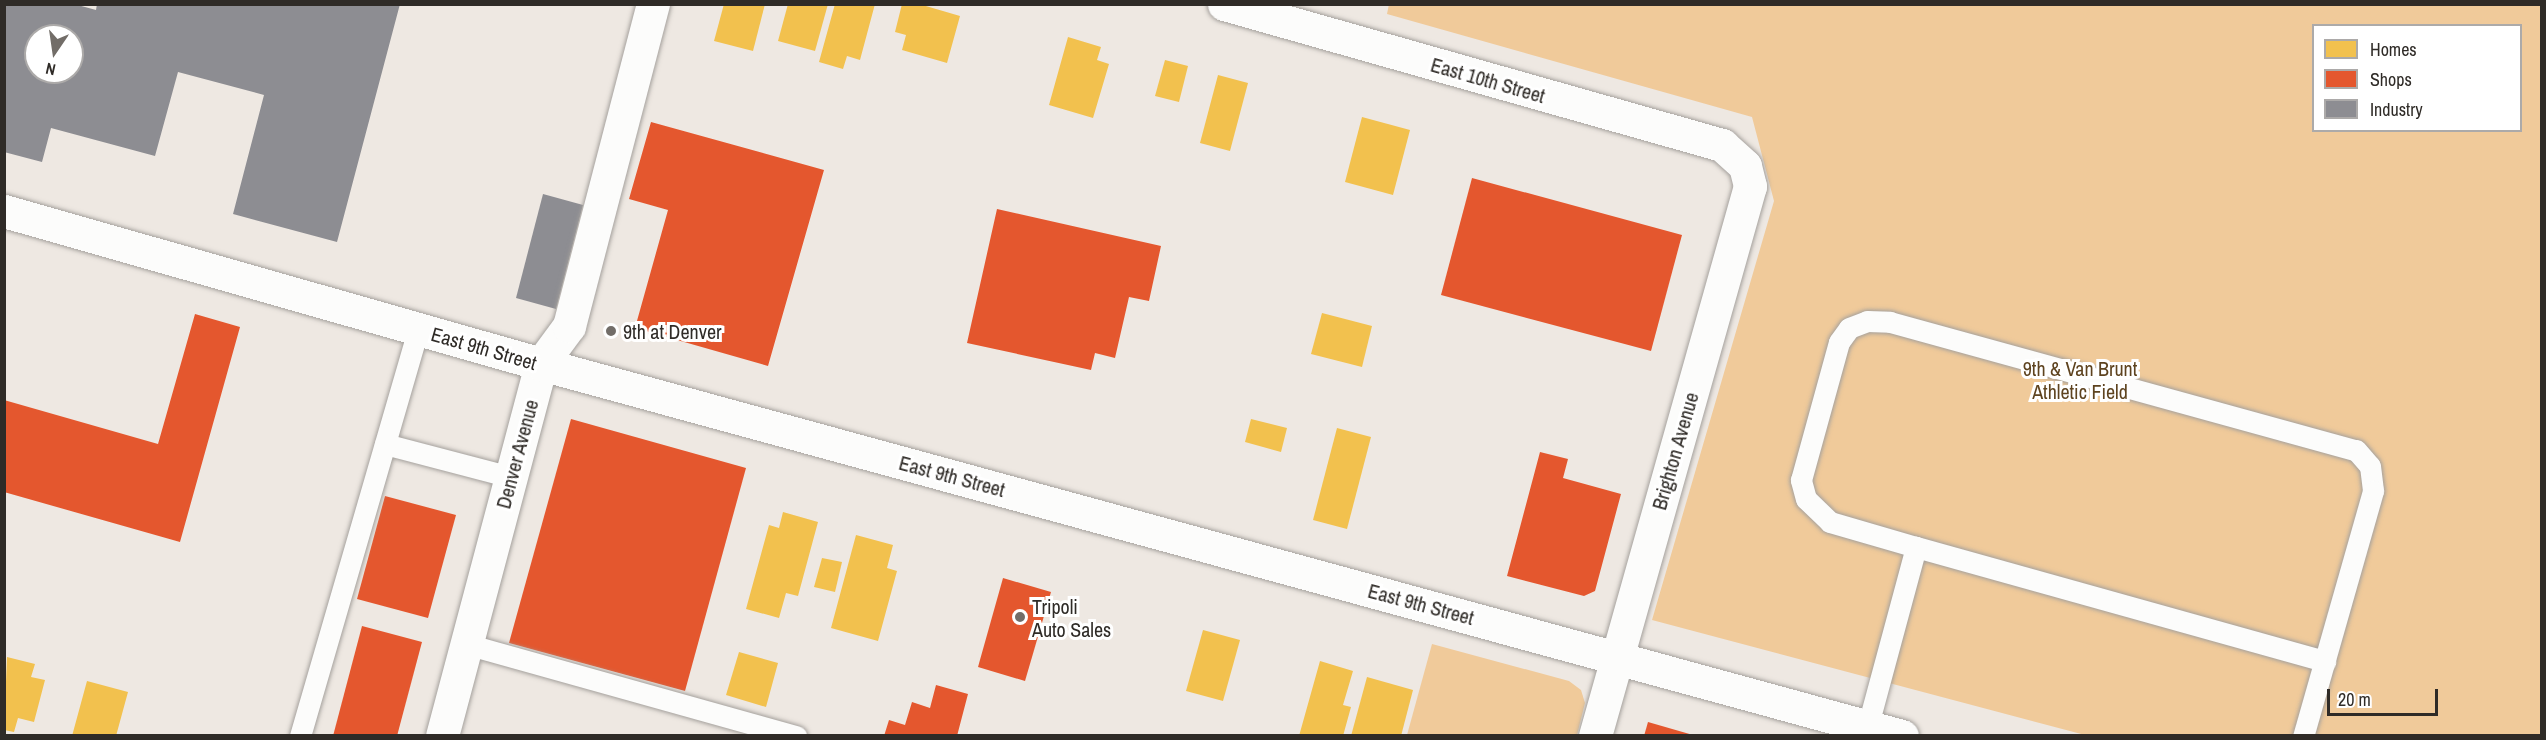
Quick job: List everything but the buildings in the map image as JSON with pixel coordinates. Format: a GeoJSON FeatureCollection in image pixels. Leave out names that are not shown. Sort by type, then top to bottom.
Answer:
{"type":"FeatureCollection","features":[{"type":"Feature","properties":{"kind":"main road","name":"Denver Avenue"},"geometry":{"type":"LineString","coordinates":[[442,735],[541,364],[568,326],[652,4]]}},
{"type":"Feature","properties":{"kind":"main road","name":"East 10th Street"},"geometry":{"type":"LineString","coordinates":[[1224,4],[1722,145],[1745,166]]}},
{"type":"Feature","properties":{"kind":"main road","name":"Brighton Avenue"},"geometry":{"type":"LineString","coordinates":[[1595,735],[1749,186],[1745,166]]}},
{"type":"Feature","properties":{"kind":"main road","name":"East 9th Street"},"geometry":{"type":"LineString","coordinates":[[4,211],[541,364],[1617,657],[1866,731],[1902,735]]}},
{"type":"Feature","properties":{"kind":"lane"},"geometry":{"type":"LineString","coordinates":[[2304,735],[2325,661],[2373,491],[2370,466],[2356,450],[1890,322],[1867,321],[1849,328],[1839,342],[1801,480],[1806,499],[1830,522],[2325,661]]}},
{"type":"Feature","properties":{"kind":"lane"},"geometry":{"type":"LineString","coordinates":[[300,735],[418,329]]}},
{"type":"Feature","properties":{"kind":"lane"},"geometry":{"type":"LineString","coordinates":[[385,444],[511,477]]}},
{"type":"Feature","properties":{"kind":"lane"},"geometry":{"type":"LineString","coordinates":[[1866,731],[1916,547]]}},
{"type":"Feature","properties":{"kind":"lane"},"geometry":{"type":"LineString","coordinates":[[466,644],[796,735]]}},
{"type":"Feature","properties":{"kind":"green space","name":"9th & Van Brunt Athletic Field"},"geometry":{"type":"Polygon","coordinates":[[[1389,4],[2541,5],[2541,735],[2085,735],[1652,620],[1774,201],[1752,117],[1387,14],[1389,4]]]}},
{"type":"Feature","properties":{"kind":"green space"},"geometry":{"type":"Polygon","coordinates":[[[1432,644],[1569,681],[1581,690],[1585,703],[1577,735],[1407,735],[1432,644]]]}},
{"type":"Feature","properties":{"kind":"place","name":"9th at Denver"},"geometry":{"type":"Point","coordinates":[611,331]}},
{"type":"Feature","properties":{"kind":"place","name":"Tripoli Auto Sales"},"geometry":{"type":"Point","coordinates":[1020,617]}}]}
